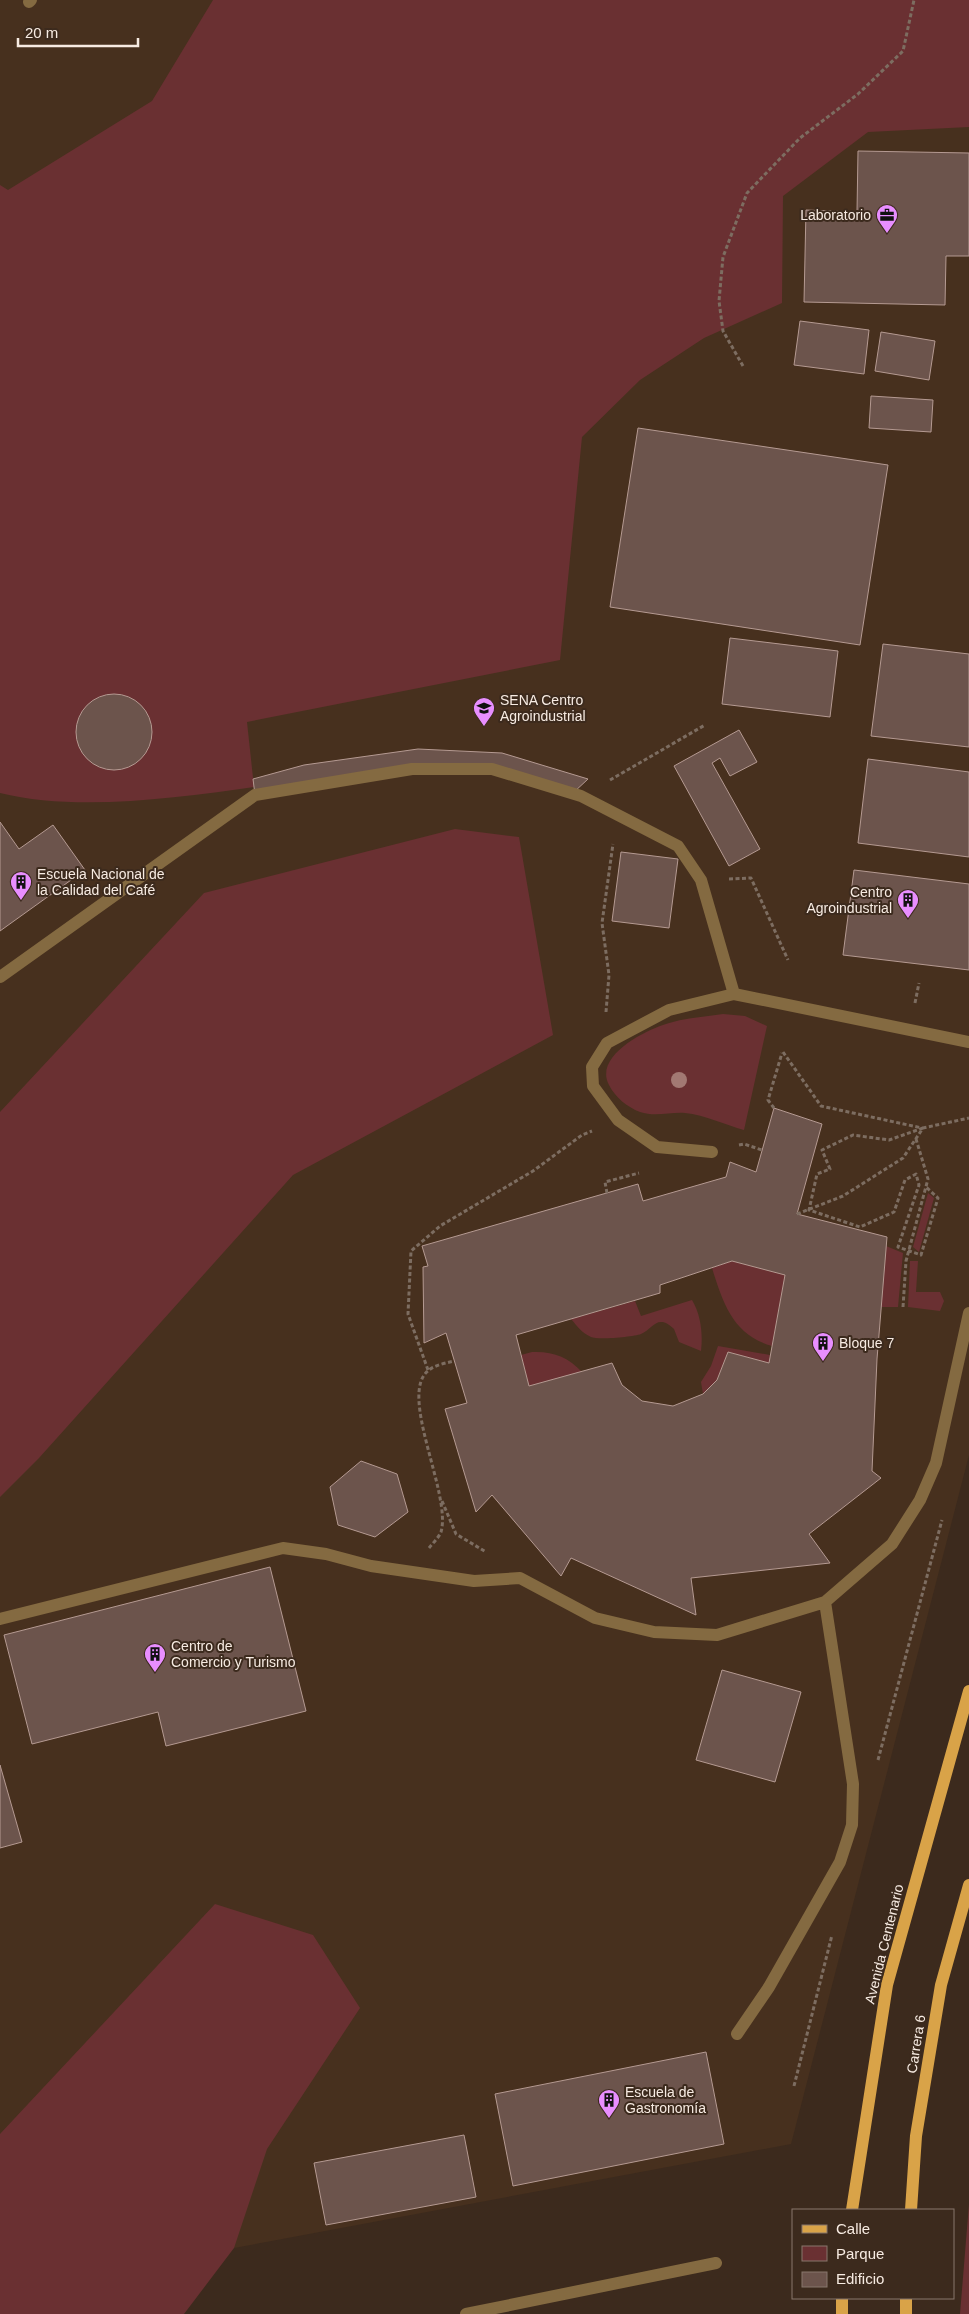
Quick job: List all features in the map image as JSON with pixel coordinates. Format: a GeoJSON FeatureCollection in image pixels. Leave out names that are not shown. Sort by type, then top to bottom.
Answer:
{"type":"FeatureCollection","features":[{"type":"Feature","properties":{"kind":"main road","name":"Avenida Centenario"},"geometry":{"type":"LineString","coordinates":[[852,2209],[887,1985],[969,1691]]}},
{"type":"Feature","properties":{"kind":"main road","name":"Carrera 6"},"geometry":{"type":"LineString","coordinates":[[911,2209],[916,2136],[941,1984],[969,1886]]}},
{"type":"Feature","properties":{"kind":"main road"},"geometry":{"type":"LineString","coordinates":[[842,2299],[842,2314]]}},
{"type":"Feature","properties":{"kind":"main road"},"geometry":{"type":"LineString","coordinates":[[906,2299],[906,2314]]}},
{"type":"Feature","properties":{"kind":"lane"},"geometry":{"type":"LineString","coordinates":[[0,977],[255,795],[412,770],[492,769],[581,796],[678,846],[701,880],[734,994]]}},
{"type":"Feature","properties":{"kind":"lane"},"geometry":{"type":"LineString","coordinates":[[712,1152],[657,1147],[618,1120],[593,1086],[592,1067],[607,1043],[670,1010],[734,994],[969,1042]]}},
{"type":"Feature","properties":{"kind":"lane"},"geometry":{"type":"LineString","coordinates":[[0,1618],[283,1548],[326,1554],[371,1566],[474,1581],[520,1578],[595,1618],[654,1632],[716,1635],[825,1602],[892,1544],[920,1500],[936,1463],[969,1313]]}},
{"type":"Feature","properties":{"kind":"lane"},"geometry":{"type":"LineString","coordinates":[[738,2034],[769,1987],[840,1862],[852,1824],[853,1784],[825,1602]]}},
{"type":"Feature","properties":{"kind":"lane"},"geometry":{"type":"LineString","coordinates":[[466,2314],[514,2309],[716,2263]]}},
{"type":"Feature","properties":{"kind":"path"},"geometry":{"type":"LineString","coordinates":[[743,366],[723,331],[719,301],[723,257],[747,193],[800,138],[858,94],[903,51],[914,0]]}},
{"type":"Feature","properties":{"kind":"path"},"geometry":{"type":"LineString","coordinates":[[581,796],[706,725]]}},
{"type":"Feature","properties":{"kind":"path"},"geometry":{"type":"LineString","coordinates":[[607,1043],[609,975],[602,923],[617,814]]}},
{"type":"Feature","properties":{"kind":"path"},"geometry":{"type":"LineString","coordinates":[[751,878],[788,960]]}},
{"type":"Feature","properties":{"kind":"path"},"geometry":{"type":"LineString","coordinates":[[919,983],[914,1005],[920,1006]]}},
{"type":"Feature","properties":{"kind":"path"},"geometry":{"type":"LineString","coordinates":[[774,1108],[768,1100],[782,1052],[822,1106],[923,1128]]}},
{"type":"Feature","properties":{"kind":"path"},"geometry":{"type":"LineString","coordinates":[[809,1210],[818,1174],[830,1169],[822,1150],[853,1135],[889,1140],[923,1128],[969,1118]]}},
{"type":"Feature","properties":{"kind":"path"},"geometry":{"type":"LineString","coordinates":[[428,1370],[408,1314],[411,1251],[440,1226],[533,1171],[582,1134],[618,1120]]}},
{"type":"Feature","properties":{"kind":"path"},"geometry":{"type":"LineString","coordinates":[[797,1214],[842,1196],[903,1158],[923,1128]]}},
{"type":"Feature","properties":{"kind":"path"},"geometry":{"type":"LineString","coordinates":[[903,1307],[906,1262],[928,1179],[915,1139]]}},
{"type":"Feature","properties":{"kind":"path"},"geometry":{"type":"LineString","coordinates":[[607,1193],[605,1182],[639,1173]]}},
{"type":"Feature","properties":{"kind":"path"},"geometry":{"type":"LineString","coordinates":[[809,1210],[860,1227],[894,1212],[905,1180],[916,1174],[919,1185],[898,1247],[921,1255],[938,1198],[926,1187]]}},
{"type":"Feature","properties":{"kind":"path"},"geometry":{"type":"LineString","coordinates":[[454,1361],[428,1370],[418,1386],[419,1408],[440,1498],[456,1534],[487,1553],[520,1578]]}},
{"type":"Feature","properties":{"kind":"path"},"geometry":{"type":"LineString","coordinates":[[421,1550],[429,1548],[441,1533],[440,1498]]}},
{"type":"Feature","properties":{"kind":"path"},"geometry":{"type":"LineString","coordinates":[[878,1761],[944,1515]]}},
{"type":"Feature","properties":{"kind":"path"},"geometry":{"type":"LineString","coordinates":[[794,2086],[834,1931]]}},
{"type":"Feature","properties":{"kind":"shaded area","name":"SENA Centro Agroindustrial"},"geometry":{"type":"Polygon","coordinates":[[[0,0],[969,0],[969,1455],[791,2144],[234,2248],[0,2246],[0,0]]]}},
{"type":"Feature","properties":{"kind":"green space"},"geometry":{"type":"Polygon","coordinates":[[[213,0],[969,0],[969,127],[868,132],[783,196],[782,303],[704,338],[640,380],[582,437],[560,660],[247,722],[254,787],[159,799],[93,802],[61,802],[30,799],[0,793],[0,185],[8,190],[152,101],[213,0]]]}},
{"type":"Feature","properties":{"kind":"green space"},"geometry":{"type":"Polygon","coordinates":[[[455,829],[519,837],[553,1035],[293,1175],[39,1458],[0,1497],[0,1112],[204,893],[455,829]]]}},
{"type":"Feature","properties":{"kind":"green space"},"geometry":{"type":"Polygon","coordinates":[[[723,1014],[745,1016],[767,1026],[744,1130],[693,1114],[651,1114],[640,1112],[622,1101],[615,1094],[609,1085],[606,1075],[608,1065],[623,1047],[654,1028],[685,1019],[723,1014]]]}},
{"type":"Feature","properties":{"kind":"green space"},"geometry":{"type":"Polygon","coordinates":[[[928,1193],[934,1198],[919,1252],[913,1247],[928,1193]]]}},
{"type":"Feature","properties":{"kind":"green space"},"geometry":{"type":"Polygon","coordinates":[[[886,1246],[903,1253],[898,1307],[881,1307],[886,1246]]]}},
{"type":"Feature","properties":{"kind":"green space"},"geometry":{"type":"Polygon","coordinates":[[[732,1261],[785,1275],[772,1346],[759,1341],[739,1326],[726,1305],[712,1268],[732,1261]]]}},
{"type":"Feature","properties":{"kind":"green space"},"geometry":{"type":"Polygon","coordinates":[[[910,1261],[918,1261],[916,1292],[940,1292],[944,1301],[940,1311],[908,1307],[910,1261]]]}},
{"type":"Feature","properties":{"kind":"green space"},"geometry":{"type":"Polygon","coordinates":[[[692,1300],[701,1325],[701,1351],[679,1342],[674,1329],[663,1322],[659,1322],[637,1335],[595,1338],[580,1329],[571,1319],[635,1301],[641,1316],[692,1300]]]}},
{"type":"Feature","properties":{"kind":"green space"},"geometry":{"type":"Polygon","coordinates":[[[718,1346],[770,1355],[769,1363],[728,1352],[717,1380],[703,1394],[701,1382],[711,1366],[718,1346]]]}},
{"type":"Feature","properties":{"kind":"green space"},"geometry":{"type":"Polygon","coordinates":[[[532,1352],[560,1356],[571,1362],[582,1372],[529,1386],[521,1355],[532,1352]]]}},
{"type":"Feature","properties":{"kind":"green space"},"geometry":{"type":"Polygon","coordinates":[[[215,1904],[313,1935],[360,2008],[267,2149],[234,2248],[184,2314],[0,2314],[0,2134],[215,1904]]]}},
{"type":"Feature","properties":{"kind":"green space"},"geometry":{"type":"Polygon","coordinates":[[[969,2204],[969,2314],[960,2314],[969,2204]]]}},
{"type":"Feature","properties":{"kind":"building","name":"Laboratorio"},"geometry":{"type":"Polygon","coordinates":[[[858,151],[969,153],[969,256],[946,256],[945,305],[804,302],[806,210],[857,212],[858,151]]]}},
{"type":"Feature","properties":{"kind":"building"},"geometry":{"type":"Polygon","coordinates":[[[800,321],[869,330],[864,374],[794,365],[800,321]]]}},
{"type":"Feature","properties":{"kind":"building"},"geometry":{"type":"Polygon","coordinates":[[[881,332],[935,341],[929,380],[875,371],[881,332]]]}},
{"type":"Feature","properties":{"kind":"building"},"geometry":{"type":"Polygon","coordinates":[[[871,396],[933,400],[931,432],[869,428],[871,396]]]}},
{"type":"Feature","properties":{"kind":"building"},"geometry":{"type":"Polygon","coordinates":[[[638,428],[888,465],[860,645],[610,607],[638,428]]]}},
{"type":"Feature","properties":{"kind":"building"},"geometry":{"type":"Polygon","coordinates":[[[730,638],[838,651],[830,717],[722,704],[730,638]]]}},
{"type":"Feature","properties":{"kind":"building"},"geometry":{"type":"Polygon","coordinates":[[[883,644],[969,654],[969,747],[871,736],[883,644]]]}},
{"type":"Feature","properties":{"kind":"building"},"geometry":{"type":"Polygon","coordinates":[[[107,694],[121,694],[135,700],[146,711],[152,725],[149,747],[141,759],[121,770],[107,770],[93,764],[82,753],[76,739],[76,725],[82,711],[93,700],[107,694]]]}},
{"type":"Feature","properties":{"kind":"building"},"geometry":{"type":"Polygon","coordinates":[[[739,730],[757,762],[730,776],[720,758],[712,763],[760,849],[729,866],[674,766],[739,730]]]}},
{"type":"Feature","properties":{"kind":"building"},"geometry":{"type":"Polygon","coordinates":[[[418,749],[502,753],[588,779],[573,793],[492,769],[412,769],[255,795],[253,779],[304,765],[418,749]]]}},
{"type":"Feature","properties":{"kind":"building","name":"Centro Agroindustrial"},"geometry":{"type":"Polygon","coordinates":[[[868,759],[969,772],[969,857],[858,843],[868,759]]]}},
{"type":"Feature","properties":{"kind":"building","name":"Escuela Nacional de la Calidad del Café"},"geometry":{"type":"Polygon","coordinates":[[[0,822],[19,849],[53,825],[85,870],[0,931],[0,822]]]}},
{"type":"Feature","properties":{"kind":"building"},"geometry":{"type":"Polygon","coordinates":[[[621,852],[678,859],[669,928],[612,921],[621,852]]]}},
{"type":"Feature","properties":{"kind":"building","name":"Centro Agroindustrial"},"geometry":{"type":"Polygon","coordinates":[[[854,870],[969,884],[969,970],[843,955],[854,870]]]}},
{"type":"Feature","properties":{"kind":"building","name":"Bloque 7"},"geometry":{"type":"Polygon","coordinates":[[[774,1108],[822,1124],[797,1214],[887,1237],[877,1359],[872,1471],[881,1478],[809,1534],[830,1563],[691,1578],[696,1615],[571,1558],[561,1576],[492,1495],[476,1512],[445,1409],[467,1403],[446,1333],[424,1343],[423,1267],[428,1266],[422,1246],[638,1184],[643,1201],[726,1177],[730,1162],[756,1172],[774,1108]],[[732,1261],[660,1285],[660,1293],[516,1335],[529,1386],[612,1363],[622,1385],[642,1401],[673,1406],[703,1394],[717,1380],[728,1352],[769,1363],[785,1275],[732,1261]]]}},
{"type":"Feature","properties":{"kind":"building"},"geometry":{"type":"Polygon","coordinates":[[[361,1461],[397,1474],[408,1512],[375,1537],[338,1525],[330,1487],[361,1461]]]}},
{"type":"Feature","properties":{"kind":"building","name":"Centro de Comercio y Turismo"},"geometry":{"type":"Polygon","coordinates":[[[270,1567],[306,1711],[166,1746],[158,1712],[32,1744],[4,1635],[270,1567]]]}},
{"type":"Feature","properties":{"kind":"building"},"geometry":{"type":"Polygon","coordinates":[[[722,1670],[801,1692],[775,1782],[696,1760],[722,1670]]]}},
{"type":"Feature","properties":{"kind":"building"},"geometry":{"type":"Polygon","coordinates":[[[0,1765],[22,1842],[0,1848],[0,1765]]]}},
{"type":"Feature","properties":{"kind":"building","name":"Escuela de Gastronomía"},"geometry":{"type":"Polygon","coordinates":[[[706,2052],[724,2144],[513,2186],[495,2094],[706,2052]]]}},
{"type":"Feature","properties":{"kind":"building"},"geometry":{"type":"Polygon","coordinates":[[[464,2135],[476,2197],[326,2225],[314,2163],[464,2135]]]}},
{"type":"Feature","properties":{"kind":"place","name":"Laboratorio"},"geometry":{"type":"Point","coordinates":[887,234]}},
{"type":"Feature","properties":{"kind":"place","name":"SENA Centro Agroindustrial"},"geometry":{"type":"Point","coordinates":[484,727]}},
{"type":"Feature","properties":{"kind":"place","name":"Escuela Nacional de la Calidad del Café"},"geometry":{"type":"Point","coordinates":[21,901]}},
{"type":"Feature","properties":{"kind":"place","name":"Centro Agroindustrial"},"geometry":{"type":"Point","coordinates":[908,919]}},
{"type":"Feature","properties":{"kind":"place","name":"Bloque 7"},"geometry":{"type":"Point","coordinates":[823,1362]}},
{"type":"Feature","properties":{"kind":"place","name":"Centro de Comercio y Turismo"},"geometry":{"type":"Point","coordinates":[155,1673]}},
{"type":"Feature","properties":{"kind":"place","name":"Escuela de Gastronomía"},"geometry":{"type":"Point","coordinates":[609,2119]}}]}
